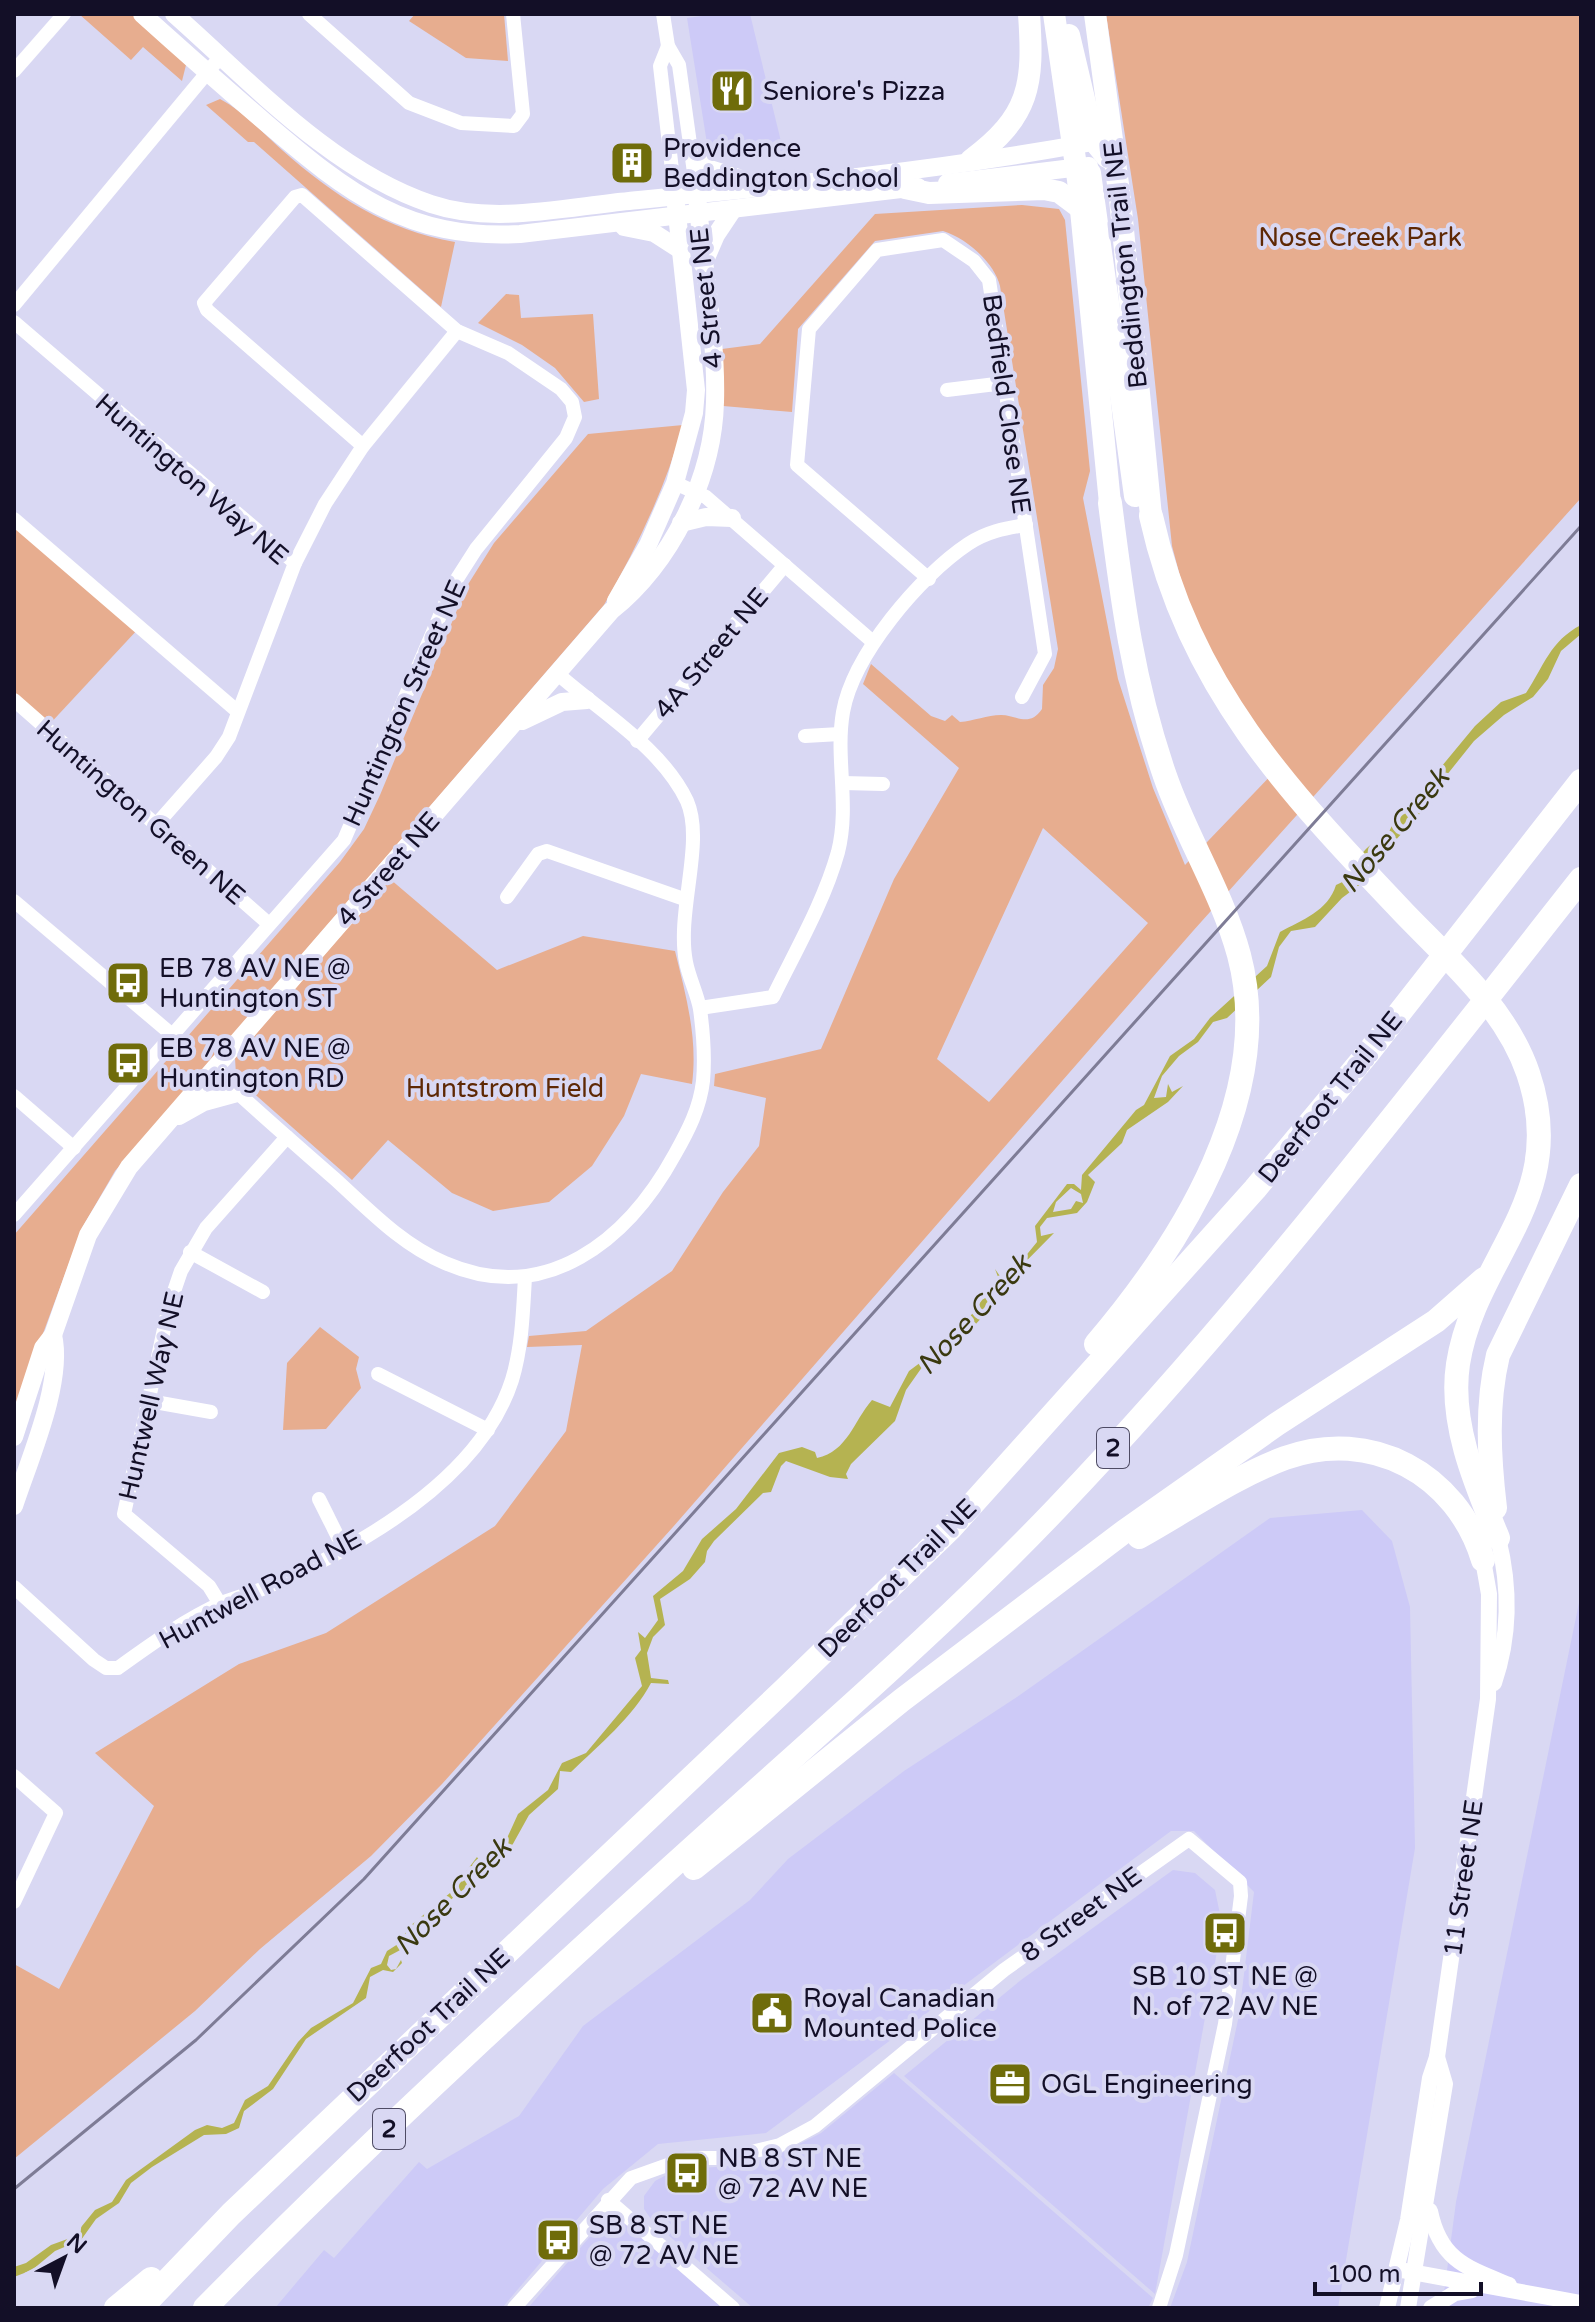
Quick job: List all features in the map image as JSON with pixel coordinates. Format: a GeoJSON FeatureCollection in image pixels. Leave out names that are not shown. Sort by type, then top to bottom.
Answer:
{"type":"FeatureCollection","features":[{"type":"Feature","properties":{"kind":"highway"},"geometry":{"type":"LineString","coordinates":[[784,1690],[813,1650],[1089,1353],[1145,1283],[1179,1233],[1207,1178],[1241,1073],[1247,1027],[1243,971],[1223,908],[1165,777],[1132,667],[1110,503]]}},
{"type":"Feature","properties":{"kind":"highway"},"geometry":{"type":"LineString","coordinates":[[1151,516],[1165,569],[1199,651],[1240,724],[1270,766],[1476,989],[1509,1034],[1529,1075],[1535,1103],[1538,1152],[1535,1174],[1519,1223],[1469,1325],[1458,1365],[1458,1412],[1477,1488],[1498,1538]]}},
{"type":"Feature","properties":{"kind":"highway","name":"Deerfoot Trail NE"},"geometry":{"type":"LineString","coordinates":[[141,2308],[231,2214],[950,1529],[1255,1189],[1368,1053],[1581,781]]}},
{"type":"Feature","properties":{"kind":"highway","name":"Deerfoot Trail NE"},"geometry":{"type":"LineString","coordinates":[[205,2308],[378,2140],[896,1663],[1055,1511],[1199,1354],[1344,1180],[1581,879]]}},
{"type":"Feature","properties":{"kind":"highway"},"geometry":{"type":"LineString","coordinates":[[1498,1538],[1489,1417],[1494,1370],[1519,1310],[1581,1185]]}},
{"type":"Feature","properties":{"kind":"highway"},"geometry":{"type":"LineString","coordinates":[[577,1954],[616,1931],[902,1700],[1030,1602],[1256,1438],[1436,1321],[1475,1289],[1503,1255]]}},
{"type":"Feature","properties":{"kind":"highway"},"geometry":{"type":"LineString","coordinates":[[1030,1602],[1269,1465],[1298,1454],[1331,1448],[1389,1456],[1431,1479],[1459,1507],[1483,1560]]}},
{"type":"Feature","properties":{"kind":"highway"},"geometry":{"type":"LineString","coordinates":[[116,2308],[231,2214]]}},
{"type":"Feature","properties":{"kind":"main road"},"geometry":{"type":"LineString","coordinates":[[142,14],[334,180],[397,217],[446,231],[489,236],[605,224],[676,206],[697,194],[971,160],[1093,153]]}},
{"type":"Feature","properties":{"kind":"main road"},"geometry":{"type":"LineString","coordinates":[[174,14],[336,156],[370,178],[434,205],[498,214],[676,206],[698,214],[905,188],[1093,153]]}},
{"type":"Feature","properties":{"kind":"main road"},"geometry":{"type":"LineString","coordinates":[[971,160],[1004,134],[1021,110],[1033,64],[1029,14]]}},
{"type":"Feature","properties":{"kind":"main road","name":"Beddington Trail NE"},"geometry":{"type":"LineString","coordinates":[[1054,14],[1093,153]]}},
{"type":"Feature","properties":{"kind":"main road"},"geometry":{"type":"LineString","coordinates":[[1064,14],[1093,153],[1134,494],[1151,516]]}},
{"type":"Feature","properties":{"kind":"main road","name":"Beddington Trail NE"},"geometry":{"type":"LineString","coordinates":[[1095,14],[1093,153],[1079,207],[1110,503]]}},
{"type":"Feature","properties":{"kind":"main road"},"geometry":{"type":"LineString","coordinates":[[691,153],[707,168],[766,186]]}},
{"type":"Feature","properties":{"kind":"main road"},"geometry":{"type":"LineString","coordinates":[[905,188],[929,193],[1044,189],[1059,192],[1079,207]]}},
{"type":"Feature","properties":{"kind":"main road","name":"4 Street NE"},"geometry":{"type":"LineString","coordinates":[[14,1437],[43,1348],[53,1335],[88,1235],[107,1198],[164,1126],[559,675],[611,611],[651,570],[681,523],[705,465],[715,405],[697,194]]}},
{"type":"Feature","properties":{"kind":"main road","name":"4 Street NE"},"geometry":{"type":"LineString","coordinates":[[611,611],[648,545],[675,483],[694,413],[696,390],[676,206]]}},
{"type":"Feature","properties":{"kind":"main road"},"geometry":{"type":"LineString","coordinates":[[702,267],[716,235],[732,211]]}},
{"type":"Feature","properties":{"kind":"main road"},"geometry":{"type":"LineString","coordinates":[[605,224],[654,233],[679,249]]}},
{"type":"Feature","properties":{"kind":"main road"},"geometry":{"type":"LineString","coordinates":[[681,523],[706,517],[732,518]]}},
{"type":"Feature","properties":{"kind":"main road"},"geometry":{"type":"LineString","coordinates":[[512,726],[562,702],[587,700]]}},
{"type":"Feature","properties":{"kind":"main road"},"geometry":{"type":"LineString","coordinates":[[164,1126],[204,1102],[237,1093]]}},
{"type":"Feature","properties":{"kind":"main road","name":"4 Street NE"},"geometry":{"type":"LineString","coordinates":[[14,1506],[39,1429],[58,1354],[53,1335]]}},
{"type":"Feature","properties":{"kind":"street"},"geometry":{"type":"LineString","coordinates":[[14,71],[64,14]]}},
{"type":"Feature","properties":{"kind":"street"},"geometry":{"type":"LineString","coordinates":[[309,14],[409,103],[461,123],[514,126],[523,114],[513,14]]}},
{"type":"Feature","properties":{"kind":"street"},"geometry":{"type":"LineString","coordinates":[[322,26],[332,14]]}},
{"type":"Feature","properties":{"kind":"street"},"geometry":{"type":"LineString","coordinates":[[663,14],[668,46],[679,65],[697,194]]}},
{"type":"Feature","properties":{"kind":"street"},"geometry":{"type":"LineString","coordinates":[[668,46],[660,66],[676,206]]}},
{"type":"Feature","properties":{"kind":"street"},"geometry":{"type":"LineString","coordinates":[[14,305],[221,56]]}},
{"type":"Feature","properties":{"kind":"street"},"geometry":{"type":"LineString","coordinates":[[295,563],[325,504],[363,446],[457,331],[302,195],[295,197],[207,297],[207,310],[363,446]]}},
{"type":"Feature","properties":{"kind":"street","name":"Bedfield Close NE"},"geometry":{"type":"LineString","coordinates":[[700,1008],[773,997],[819,901],[837,852],[843,783],[840,734],[852,681],[873,642],[929,579],[970,543],[1004,528],[1026,525],[989,280],[974,261],[943,240],[877,250],[809,329],[797,465],[929,579]]}},
{"type":"Feature","properties":{"kind":"street","name":"Huntington Way NE"},"geometry":{"type":"LineString","coordinates":[[14,322],[295,563],[229,737],[216,757],[156,825]]}},
{"type":"Feature","properties":{"kind":"street","name":"Huntington Street NE"},"geometry":{"type":"LineString","coordinates":[[14,1215],[170,1033],[344,840],[453,585],[476,549],[566,438],[575,417],[572,402],[561,389],[508,353],[457,331]]}},
{"type":"Feature","properties":{"kind":"street"},"geometry":{"type":"LineString","coordinates":[[947,390],[1004,383]]}},
{"type":"Feature","properties":{"kind":"street"},"geometry":{"type":"LineString","coordinates":[[675,483],[696,491],[732,518],[873,642]]}},
{"type":"Feature","properties":{"kind":"street"},"geometry":{"type":"LineString","coordinates":[[14,519],[237,711]]}},
{"type":"Feature","properties":{"kind":"street"},"geometry":{"type":"LineString","coordinates":[[1022,697],[1045,654],[1026,525]]}},
{"type":"Feature","properties":{"kind":"street","name":"4A Street NE"},"geometry":{"type":"LineString","coordinates":[[637,741],[785,565]]}},
{"type":"Feature","properties":{"kind":"street"},"geometry":{"type":"LineString","coordinates":[[213,1070],[422,1252],[448,1265],[480,1274],[525,1277],[551,1271],[609,1240],[635,1215],[667,1169],[691,1126],[703,1079],[700,1008],[686,962],[684,899],[694,826],[686,801],[665,770],[637,741],[559,675]]}},
{"type":"Feature","properties":{"kind":"street","name":"Huntington Green NE"},"geometry":{"type":"LineString","coordinates":[[14,700],[269,924]]}},
{"type":"Feature","properties":{"kind":"street"},"geometry":{"type":"LineString","coordinates":[[805,736],[840,734]]}},
{"type":"Feature","properties":{"kind":"street"},"geometry":{"type":"LineString","coordinates":[[843,783],[883,784]]}},
{"type":"Feature","properties":{"kind":"street"},"geometry":{"type":"LineString","coordinates":[[507,897],[538,854],[547,851],[684,899]]}},
{"type":"Feature","properties":{"kind":"street"},"geometry":{"type":"LineString","coordinates":[[14,901],[170,1033]]}},
{"type":"Feature","properties":{"kind":"street"},"geometry":{"type":"LineString","coordinates":[[14,1096],[74,1148]]}},
{"type":"Feature","properties":{"kind":"street","name":"Huntwell Way NE"},"geometry":{"type":"LineString","coordinates":[[220,1604],[209,1586],[124,1514],[169,1306],[190,1252],[206,1228],[287,1137]]}},
{"type":"Feature","properties":{"kind":"street"},"geometry":{"type":"LineString","coordinates":[[190,1252],[263,1292]]}},
{"type":"Feature","properties":{"kind":"street","name":"Huntwell Road NE"},"geometry":{"type":"LineString","coordinates":[[14,1587],[106,1668],[118,1668],[220,1604],[276,1582],[343,1547],[422,1498],[456,1469],[488,1430],[512,1379],[521,1341],[525,1277]]}},
{"type":"Feature","properties":{"kind":"street"},"geometry":{"type":"LineString","coordinates":[[378,1374],[488,1430]]}},
{"type":"Feature","properties":{"kind":"street"},"geometry":{"type":"LineString","coordinates":[[149,1401],[211,1412]]}},
{"type":"Feature","properties":{"kind":"street"},"geometry":{"type":"LineString","coordinates":[[319,1499],[343,1547]]}},
{"type":"Feature","properties":{"kind":"street","name":"11 Street NE"},"geometry":{"type":"LineString","coordinates":[[1488,1699],[1503,1656],[1508,1576],[1498,1538]]}},
{"type":"Feature","properties":{"kind":"street","name":"11 Street NE"},"geometry":{"type":"LineString","coordinates":[[1387,2308],[1398,2269],[1430,2078],[1437,2057],[1488,1699],[1489,1594],[1483,1560]]}},
{"type":"Feature","properties":{"kind":"street"},"geometry":{"type":"LineString","coordinates":[[14,1776],[56,1813],[14,1902]]}},
{"type":"Feature","properties":{"kind":"street","name":"8 Street NE"},"geometry":{"type":"LineString","coordinates":[[514,2308],[631,2178],[648,2169],[687,2158],[726,2158],[780,2145],[815,2126],[1004,1970],[1189,1839],[1240,1882],[1225,2024],[1176,2255],[1159,2308]]}},
{"type":"Feature","properties":{"kind":"street","name":"11 Street NE"},"geometry":{"type":"LineString","coordinates":[[1408,2308],[1445,2084],[1437,2057]]}},
{"type":"Feature","properties":{"kind":"street"},"geometry":{"type":"LineString","coordinates":[[608,2200],[733,2308]]}},
{"type":"Feature","properties":{"kind":"street"},"geometry":{"type":"LineString","coordinates":[[1428,2200],[1435,2234],[1445,2251],[1469,2268],[1544,2298]]}},
{"type":"Feature","properties":{"kind":"street"},"geometry":{"type":"LineString","coordinates":[[1398,2269],[1485,2288],[1581,2303]]}},
{"type":"Feature","properties":{"kind":"street"},"geometry":{"type":"LineString","coordinates":[[1431,2308],[1455,2293],[1485,2288]]}},
{"type":"Feature","properties":{"kind":"shaded area"},"geometry":{"type":"Polygon","coordinates":[[[750,14],[785,158],[709,156],[687,18],[750,14]]]}},
{"type":"Feature","properties":{"kind":"shaded area"},"geometry":{"type":"Polygon","coordinates":[[[1362,1510],[1392,1541],[1410,1607],[1415,1848],[1338,2308],[1170,2308],[1187,2262],[1239,2015],[1254,1892],[1194,1831],[1171,1831],[766,2133],[658,2144],[603,2189],[502,2308],[275,2308],[324,2250],[334,2258],[419,2162],[427,2169],[519,2116],[583,2026],[750,1900],[788,1859],[904,1771],[1017,1697],[1270,1518],[1362,1510]]]}},
{"type":"Feature","properties":{"kind":"shaded area"},"geometry":{"type":"Polygon","coordinates":[[[1581,1593],[1581,2308],[1442,2308],[1456,2202],[1581,1593]]]}},
{"type":"Feature","properties":{"kind":"shaded area"},"geometry":{"type":"Polygon","coordinates":[[[1173,1870],[1195,1873],[1215,1890],[1222,1924],[1155,2294],[904,2076],[1021,1980],[1173,1870]]]}},
{"type":"Feature","properties":{"kind":"shaded area"},"geometry":{"type":"Polygon","coordinates":[[[894,2073],[1153,2298],[1148,2308],[753,2308],[653,2222],[644,2209],[644,2196],[655,2181],[676,2170],[742,2165],[776,2156],[821,2133],[894,2073]]]}},
{"type":"Feature","properties":{"kind":"shaded area"},"geometry":{"type":"Polygon","coordinates":[[[628,2220],[722,2308],[528,2308],[601,2224],[628,2220]]]}},
{"type":"Feature","properties":{"kind":"green space"},"geometry":{"type":"Polygon","coordinates":[[[79,14],[135,14],[186,65],[182,81],[143,47],[131,60],[79,14]]]}},
{"type":"Feature","properties":{"kind":"green space"},"geometry":{"type":"Polygon","coordinates":[[[415,14],[504,14],[508,61],[466,58],[409,21],[415,14]]]}},
{"type":"Feature","properties":{"kind":"green space","name":"Nose Creek Park"},"geometry":{"type":"Polygon","coordinates":[[[1106,14],[1581,14],[1581,498],[1193,931],[673,1527],[442,1784],[371,1856],[260,1949],[195,2011],[14,2159],[14,1964],[59,1989],[154,1806],[95,1753],[239,1664],[326,1633],[495,1526],[566,1431],[582,1345],[527,1347],[529,1336],[586,1331],[672,1271],[723,1192],[759,1146],[766,1098],[714,1086],[715,1074],[821,1049],[894,879],[959,768],[863,684],[871,664],[931,716],[945,721],[952,715],[960,722],[1001,715],[1028,719],[1042,709],[1043,685],[1054,668],[1058,649],[1000,286],[985,260],[970,245],[943,231],[875,241],[798,329],[792,412],[723,406],[722,349],[760,344],[875,214],[1022,205],[1059,209],[1065,220],[1090,471],[1083,498],[1118,679],[1153,788],[1185,865],[1278,768],[1254,734],[1188,606],[1172,546],[1138,219],[1106,14]],[[1043,828],[937,1059],[989,1102],[1148,923],[1043,828]]]}},
{"type":"Feature","properties":{"kind":"green space"},"geometry":{"type":"Polygon","coordinates":[[[220,99],[245,116],[321,182],[362,209],[406,229],[455,242],[441,307],[254,142],[248,142],[206,105],[220,99]]]}},
{"type":"Feature","properties":{"kind":"green space"},"geometry":{"type":"Polygon","coordinates":[[[506,294],[519,295],[521,318],[593,314],[599,399],[584,402],[555,368],[522,345],[478,323],[506,294]]]}},
{"type":"Feature","properties":{"kind":"green space"},"geometry":{"type":"Polygon","coordinates":[[[683,425],[649,517],[604,605],[115,1171],[82,1228],[14,1412],[14,1235],[340,862],[364,829],[467,586],[494,543],[588,434],[683,425]]]}},
{"type":"Feature","properties":{"kind":"green space"},"geometry":{"type":"Polygon","coordinates":[[[14,519],[139,628],[46,728],[14,700],[14,519]]]}},
{"type":"Feature","properties":{"kind":"green space","name":"Huntstrom Field"},"geometry":{"type":"Polygon","coordinates":[[[390,879],[497,970],[583,936],[675,951],[692,1034],[692,1084],[641,1074],[624,1116],[592,1166],[549,1202],[493,1211],[452,1193],[388,1140],[352,1180],[241,1082],[236,1075],[235,1058],[390,879]]]}},
{"type":"Feature","properties":{"kind":"green space"},"geometry":{"type":"Polygon","coordinates":[[[320,1327],[359,1357],[356,1369],[361,1388],[326,1429],[283,1430],[287,1363],[320,1327]]]}},
{"type":"Feature","properties":{"kind":"water","name":"Nose Creek"},"geometry":{"type":"Polygon","coordinates":[[[1581,625],[1581,634],[1561,651],[1548,679],[1533,697],[1504,715],[1474,741],[1438,786],[1425,808],[1382,855],[1362,883],[1342,898],[1315,927],[1291,931],[1279,947],[1271,977],[1227,1018],[1213,1022],[1198,1042],[1179,1056],[1162,1076],[1154,1098],[1166,1097],[1168,1084],[1172,1092],[1183,1086],[1168,1102],[1127,1130],[1122,1143],[1088,1175],[1095,1182],[1087,1202],[1077,1213],[1047,1218],[1040,1227],[1041,1236],[1054,1233],[988,1300],[984,1315],[975,1325],[925,1363],[906,1390],[895,1421],[851,1464],[846,1474],[848,1479],[830,1477],[786,1461],[771,1492],[763,1493],[714,1541],[707,1551],[705,1562],[690,1579],[660,1599],[665,1625],[653,1637],[647,1653],[651,1678],[668,1680],[669,1684],[651,1683],[635,1707],[604,1741],[571,1772],[560,1771],[558,1789],[529,1815],[509,1851],[471,1874],[473,1882],[434,1913],[404,1948],[389,1956],[387,1965],[391,1970],[396,1969],[393,1972],[383,1970],[370,1977],[366,1998],[306,2039],[273,2089],[244,2111],[239,2128],[226,2134],[204,2135],[152,2167],[131,2183],[119,2203],[96,2219],[81,2240],[55,2251],[32,2270],[14,2277],[14,2267],[26,2263],[51,2245],[73,2237],[95,2210],[112,2202],[126,2180],[195,2130],[207,2125],[222,2128],[234,2123],[245,2100],[268,2086],[311,2028],[353,2003],[371,1968],[381,1964],[387,1951],[398,1944],[410,1926],[450,1893],[477,1857],[480,1862],[503,1847],[518,1814],[548,1790],[562,1763],[586,1753],[642,1686],[635,1658],[641,1650],[638,1632],[645,1638],[658,1620],[653,1596],[683,1571],[702,1539],[736,1509],[779,1453],[802,1447],[815,1452],[817,1458],[827,1454],[843,1442],[872,1400],[890,1407],[909,1371],[956,1336],[990,1289],[1000,1282],[995,1269],[1002,1279],[1010,1275],[1037,1242],[1035,1226],[1067,1184],[1074,1184],[1081,1190],[1082,1175],[1136,1110],[1144,1105],[1170,1056],[1194,1039],[1210,1018],[1267,966],[1280,932],[1321,908],[1336,885],[1353,877],[1364,851],[1387,836],[1397,815],[1408,807],[1475,726],[1501,702],[1526,693],[1555,646],[1581,625]],[[1071,1188],[1056,1202],[1053,1212],[1071,1209],[1076,1201],[1083,1203],[1081,1194],[1071,1188]]]}},
{"type":"Feature","properties":{"kind":"railway"},"geometry":{"type":"LineString","coordinates":[[14,2189],[196,2040],[364,1879],[1581,526]]}},
{"type":"Feature","properties":{"kind":"place","name":"Seniore's Pizza"},"geometry":{"type":"Point","coordinates":[732,91]}},
{"type":"Feature","properties":{"kind":"place","name":"Providence Beddington School"},"geometry":{"type":"Point","coordinates":[632,163]}},
{"type":"Feature","properties":{"kind":"place","name":"EB 78 AV NE @ Huntington ST"},"geometry":{"type":"Point","coordinates":[128,983]}},
{"type":"Feature","properties":{"kind":"place","name":"EB 78 AV NE @ Huntington RD"},"geometry":{"type":"Point","coordinates":[128,1063]}},
{"type":"Feature","properties":{"kind":"place","name":"SB 10 ST NE @ N. of 72 AV NE"},"geometry":{"type":"Point","coordinates":[1225,1933]}},
{"type":"Feature","properties":{"kind":"place","name":"Royal Canadian Mounted Police"},"geometry":{"type":"Point","coordinates":[772,2013]}},
{"type":"Feature","properties":{"kind":"place","name":"OGL Engineering"},"geometry":{"type":"Point","coordinates":[1010,2084]}},
{"type":"Feature","properties":{"kind":"place","name":"NB 8 ST NE @ 72 AV NE"},"geometry":{"type":"Point","coordinates":[687,2173]}},
{"type":"Feature","properties":{"kind":"place","name":"SB 8 ST NE @ 72 AV NE"},"geometry":{"type":"Point","coordinates":[558,2240]}}]}
